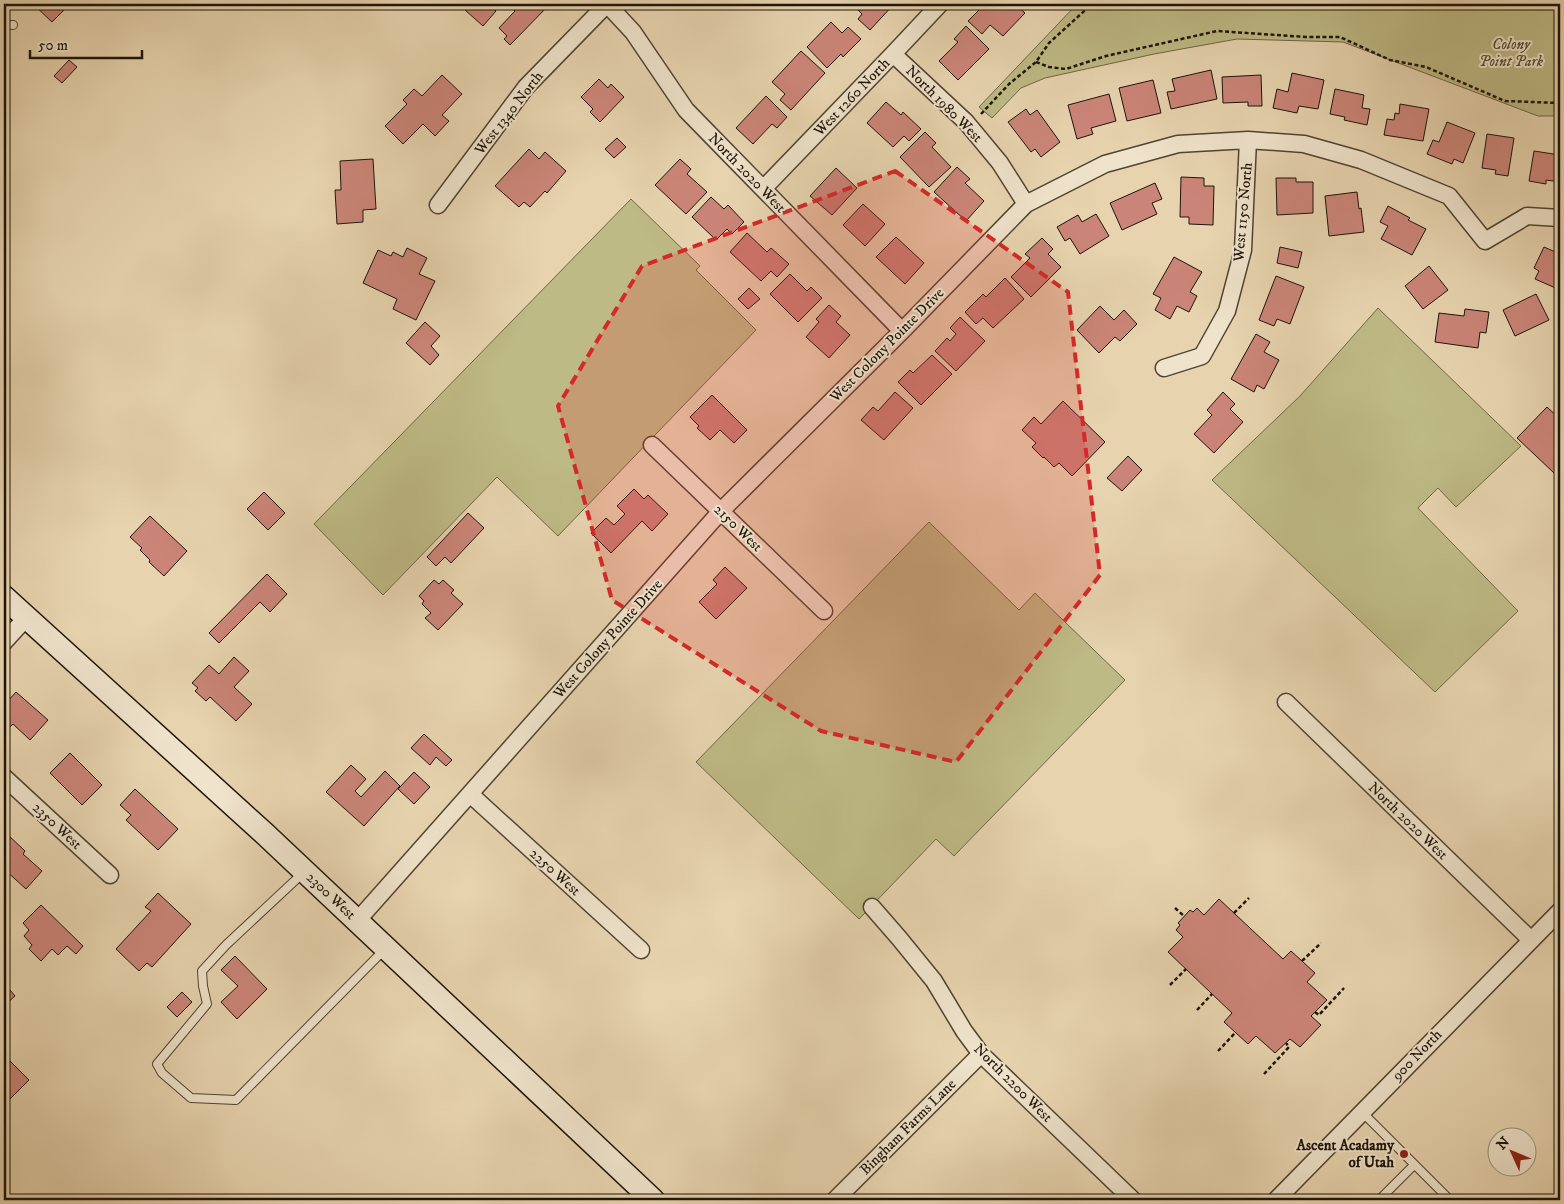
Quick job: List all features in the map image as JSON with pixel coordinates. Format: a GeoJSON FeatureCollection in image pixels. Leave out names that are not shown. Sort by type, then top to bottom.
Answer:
{"type":"FeatureCollection","features":[{"type":"Feature","properties":{"kind":"main road","name":"2300 West"},"geometry":{"type":"LineString","coordinates":[[4,597],[305,872],[653,1200]]}},
{"type":"Feature","properties":{"kind":"street","name":"North 2020 West"},"geometry":{"type":"LineString","coordinates":[[607,4],[633,32],[686,110],[902,331]]}},
{"type":"Feature","properties":{"kind":"street","name":"West 1340 North"},"geometry":{"type":"LineString","coordinates":[[438,205],[526,87],[607,4]]}},
{"type":"Feature","properties":{"kind":"street","name":"West 1260 North"},"geometry":{"type":"LineString","coordinates":[[763,189],[940,4]]}},
{"type":"Feature","properties":{"kind":"street","name":"North 1980 West"},"geometry":{"type":"LineString","coordinates":[[893,54],[966,122],[1000,163],[1026,204]]}},
{"type":"Feature","properties":{"kind":"street","name":"West Colony Pointe Drive"},"geometry":{"type":"LineString","coordinates":[[357,921],[721,511],[902,331],[1026,204],[1105,164],[1178,144],[1248,140],[1304,144],[1361,160],[1449,196],[1485,241],[1527,216],[1560,218]]}},
{"type":"Feature","properties":{"kind":"street","name":"West 1150 North"},"geometry":{"type":"LineString","coordinates":[[1164,368],[1202,356],[1227,311],[1242,250],[1248,140]]}},
{"type":"Feature","properties":{"kind":"street","name":"2150 West"},"geometry":{"type":"LineString","coordinates":[[652,445],[824,611]]}},
{"type":"Feature","properties":{"kind":"street"},"geometry":{"type":"LineString","coordinates":[[4,642],[26,618]]}},
{"type":"Feature","properties":{"kind":"street","name":"North 2020 West"},"geometry":{"type":"LineString","coordinates":[[1286,702],[1531,940]]}},
{"type":"Feature","properties":{"kind":"street","name":"2350 West"},"geometry":{"type":"LineString","coordinates":[[4,776],[110,875]]}},
{"type":"Feature","properties":{"kind":"street","name":"2250 West"},"geometry":{"type":"LineString","coordinates":[[470,794],[641,950]]}},
{"type":"Feature","properties":{"kind":"street","name":"North 2200 West"},"geometry":{"type":"LineString","coordinates":[[872,907],[900,938],[934,981],[964,1031],[981,1054],[1133,1200]]}},
{"type":"Feature","properties":{"kind":"street","name":"900 North"},"geometry":{"type":"LineString","coordinates":[[1276,1200],[1560,912]]}},
{"type":"Feature","properties":{"kind":"street","name":"Bingham Farms Lane"},"geometry":{"type":"LineString","coordinates":[[835,1200],[981,1054]]}},
{"type":"Feature","properties":{"kind":"lane"},"geometry":{"type":"LineString","coordinates":[[4,24],[13,25]]}},
{"type":"Feature","properties":{"kind":"lane"},"geometry":{"type":"LineString","coordinates":[[305,872],[226,945],[202,971],[207,1004],[157,1064],[162,1073],[191,1098],[236,1100],[386,948]]}},
{"type":"Feature","properties":{"kind":"lane"},"geometry":{"type":"LineString","coordinates":[[1362,1112],[1450,1200]]}},
{"type":"Feature","properties":{"kind":"lane"},"geometry":{"type":"LineString","coordinates":[[1379,1200],[1414,1164]]}},
{"type":"Feature","properties":{"kind":"path"},"geometry":{"type":"LineString","coordinates":[[981,114],[1009,84],[1036,62],[1049,43],[1092,4]]}},
{"type":"Feature","properties":{"kind":"path"},"geometry":{"type":"LineString","coordinates":[[1036,62],[1049,67],[1066,69],[1106,56],[1218,31],[1306,37],[1340,37],[1390,60],[1426,67],[1505,101],[1560,103]]}},
{"type":"Feature","properties":{"kind":"path"},"geometry":{"type":"LineString","coordinates":[[1234,914],[1249,898]]}},
{"type":"Feature","properties":{"kind":"path"},"geometry":{"type":"LineString","coordinates":[[1175,908],[1184,916]]}},
{"type":"Feature","properties":{"kind":"path"},"geometry":{"type":"LineString","coordinates":[[1302,961],[1320,943]]}},
{"type":"Feature","properties":{"kind":"path"},"geometry":{"type":"LineString","coordinates":[[1170,985],[1186,969]]}},
{"type":"Feature","properties":{"kind":"path"},"geometry":{"type":"LineString","coordinates":[[1315,1012],[1318,1015],[1344,988]]}},
{"type":"Feature","properties":{"kind":"path"},"geometry":{"type":"LineString","coordinates":[[1197,1010],[1212,994]]}},
{"type":"Feature","properties":{"kind":"path"},"geometry":{"type":"LineString","coordinates":[[1218,1051],[1235,1033]]}},
{"type":"Feature","properties":{"kind":"path"},"geometry":{"type":"LineString","coordinates":[[1264,1074],[1289,1047],[1286,1043]]}},
{"type":"Feature","properties":{"kind":"highlighted area"},"geometry":{"type":"Polygon","coordinates":[[[895,171],[1068,292],[1100,575],[956,762],[821,731],[612,600],[558,406],[642,266],[895,171]]]}},
{"type":"Feature","properties":{"kind":"green space","name":"Colony Point Park"},"geometry":{"type":"Polygon","coordinates":[[[1077,4],[1560,4],[1560,116],[1538,116],[1343,42],[1237,39],[1154,54],[1045,78],[1021,88],[992,118],[979,107],[1077,4]]]}},
{"type":"Feature","properties":{"kind":"green space"},"geometry":{"type":"Polygon","coordinates":[[[631,199],[700,266],[696,270],[756,330],[558,536],[497,477],[383,595],[314,524],[631,199]]]}},
{"type":"Feature","properties":{"kind":"green space"},"geometry":{"type":"Polygon","coordinates":[[[1378,308],[1521,446],[1456,507],[1438,488],[1418,508],[1518,611],[1435,692],[1212,480],[1300,396],[1378,308]]]}},
{"type":"Feature","properties":{"kind":"green space"},"geometry":{"type":"Polygon","coordinates":[[[929,522],[1019,610],[1035,593],[1125,680],[954,856],[936,839],[859,919],[696,762],[929,522]]]}},
{"type":"Feature","properties":{"kind":"building"},"geometry":{"type":"Polygon","coordinates":[[[33,4],[70,4],[52,22],[33,4]]]}},
{"type":"Feature","properties":{"kind":"building"},"geometry":{"type":"Polygon","coordinates":[[[471,4],[488,4],[496,11],[483,26],[465,10],[471,4]]]}},
{"type":"Feature","properties":{"kind":"building"},"geometry":{"type":"Polygon","coordinates":[[[507,4],[550,4],[510,45],[504,39],[507,36],[499,28],[515,11],[507,4]]]}},
{"type":"Feature","properties":{"kind":"building"},"geometry":{"type":"Polygon","coordinates":[[[852,4],[894,4],[870,30],[858,19],[862,14],[852,4]]]}},
{"type":"Feature","properties":{"kind":"building"},"geometry":{"type":"Polygon","coordinates":[[[985,4],[991,7],[994,4],[1015,4],[1025,13],[1003,36],[990,25],[982,34],[968,21],[985,4]]]}},
{"type":"Feature","properties":{"kind":"building"},"geometry":{"type":"Polygon","coordinates":[[[831,22],[842,33],[848,27],[861,39],[843,57],[841,54],[827,68],[807,47],[831,22]]]}},
{"type":"Feature","properties":{"kind":"building"},"geometry":{"type":"Polygon","coordinates":[[[966,26],[989,49],[958,80],[939,61],[958,42],[954,39],[966,26]]]}},
{"type":"Feature","properties":{"kind":"building"},"geometry":{"type":"Polygon","coordinates":[[[801,51],[825,73],[791,110],[780,100],[785,94],[772,82],[801,51]]]}},
{"type":"Feature","properties":{"kind":"building"},"geometry":{"type":"Polygon","coordinates":[[[69,60],[77,67],[62,83],[54,76],[69,60]]]}},
{"type":"Feature","properties":{"kind":"building"},"geometry":{"type":"Polygon","coordinates":[[[1211,70],[1217,99],[1171,109],[1167,92],[1175,91],[1172,79],[1211,70]]]}},
{"type":"Feature","properties":{"kind":"building"},"geometry":{"type":"Polygon","coordinates":[[[1292,73],[1324,80],[1318,109],[1299,106],[1297,113],[1273,108],[1277,89],[1288,92],[1292,73]]]}},
{"type":"Feature","properties":{"kind":"building"},"geometry":{"type":"Polygon","coordinates":[[[442,75],[462,94],[442,115],[449,121],[435,136],[423,124],[403,144],[385,126],[407,104],[403,100],[414,89],[422,96],[442,75]]]}},
{"type":"Feature","properties":{"kind":"building"},"geometry":{"type":"Polygon","coordinates":[[[1261,75],[1262,106],[1248,106],[1248,102],[1223,103],[1222,77],[1261,75]]]}},
{"type":"Feature","properties":{"kind":"building"},"geometry":{"type":"Polygon","coordinates":[[[599,79],[608,88],[611,84],[624,97],[600,122],[590,112],[593,109],[581,97],[599,79]]]}},
{"type":"Feature","properties":{"kind":"building"},"geometry":{"type":"Polygon","coordinates":[[[1153,80],[1161,113],[1127,121],[1119,88],[1153,80]]]}},
{"type":"Feature","properties":{"kind":"building"},"geometry":{"type":"Polygon","coordinates":[[[1335,89],[1364,95],[1362,108],[1370,109],[1367,125],[1344,120],[1345,117],[1330,114],[1335,89]]]}},
{"type":"Feature","properties":{"kind":"building"},"geometry":{"type":"Polygon","coordinates":[[[1109,94],[1116,121],[1091,128],[1093,134],[1077,139],[1068,105],[1109,94]]]}},
{"type":"Feature","properties":{"kind":"building"},"geometry":{"type":"Polygon","coordinates":[[[766,96],[787,117],[777,128],[772,124],[753,144],[736,128],[766,96]]]}},
{"type":"Feature","properties":{"kind":"building"},"geometry":{"type":"Polygon","coordinates":[[[886,102],[901,115],[903,112],[921,129],[909,141],[904,136],[893,147],[867,123],[886,102]]]}},
{"type":"Feature","properties":{"kind":"building"},"geometry":{"type":"Polygon","coordinates":[[[1400,104],[1429,109],[1423,141],[1384,135],[1387,119],[1394,120],[1395,113],[1399,114],[1400,104]]]}},
{"type":"Feature","properties":{"kind":"building"},"geometry":{"type":"Polygon","coordinates":[[[1026,109],[1030,115],[1037,110],[1060,142],[1041,157],[1035,149],[1031,152],[1008,122],[1026,109]]]}},
{"type":"Feature","properties":{"kind":"building"},"geometry":{"type":"Polygon","coordinates":[[[1447,122],[1475,133],[1463,163],[1454,159],[1452,164],[1427,154],[1433,140],[1439,142],[1447,122]]]}},
{"type":"Feature","properties":{"kind":"building"},"geometry":{"type":"Polygon","coordinates":[[[925,132],[936,143],[932,147],[951,167],[929,187],[900,157],[925,132]]]}},
{"type":"Feature","properties":{"kind":"building"},"geometry":{"type":"Polygon","coordinates":[[[1487,134],[1514,138],[1508,176],[1495,174],[1496,170],[1482,168],[1487,134]]]}},
{"type":"Feature","properties":{"kind":"building"},"geometry":{"type":"Polygon","coordinates":[[[617,138],[626,147],[614,158],[605,149],[617,138]]]}},
{"type":"Feature","properties":{"kind":"building"},"geometry":{"type":"Polygon","coordinates":[[[529,149],[539,159],[545,152],[566,171],[547,193],[545,191],[530,207],[524,202],[519,207],[495,186],[529,149]]]}},
{"type":"Feature","properties":{"kind":"building"},"geometry":{"type":"Polygon","coordinates":[[[1534,151],[1560,155],[1560,182],[1546,180],[1546,184],[1529,181],[1534,151]]]}},
{"type":"Feature","properties":{"kind":"building"},"geometry":{"type":"Polygon","coordinates":[[[373,159],[376,209],[363,210],[363,222],[337,224],[335,190],[341,190],[340,161],[373,159]]]}},
{"type":"Feature","properties":{"kind":"building"},"geometry":{"type":"Polygon","coordinates":[[[680,159],[691,169],[687,174],[707,192],[686,214],[655,185],[680,159]]]}},
{"type":"Feature","properties":{"kind":"building"},"geometry":{"type":"Polygon","coordinates":[[[957,167],[970,179],[965,183],[984,201],[966,221],[934,192],[957,167]]]}},
{"type":"Feature","properties":{"kind":"building"},"geometry":{"type":"Polygon","coordinates":[[[836,168],[857,188],[832,215],[810,196],[836,168]]]}},
{"type":"Feature","properties":{"kind":"building"},"geometry":{"type":"Polygon","coordinates":[[[1181,177],[1204,178],[1204,186],[1214,186],[1213,225],[1189,224],[1189,217],[1180,217],[1181,177]]]}},
{"type":"Feature","properties":{"kind":"building"},"geometry":{"type":"Polygon","coordinates":[[[1276,178],[1296,178],[1296,182],[1313,182],[1313,213],[1277,215],[1276,178]]]}},
{"type":"Feature","properties":{"kind":"building"},"geometry":{"type":"Polygon","coordinates":[[[1155,183],[1162,199],[1152,203],[1157,214],[1122,230],[1110,203],[1155,183]]]}},
{"type":"Feature","properties":{"kind":"building"},"geometry":{"type":"Polygon","coordinates":[[[1357,192],[1364,232],[1329,236],[1325,196],[1357,192]]]}},
{"type":"Feature","properties":{"kind":"building"},"geometry":{"type":"Polygon","coordinates":[[[711,197],[724,209],[728,205],[744,222],[732,234],[727,229],[716,240],[692,217],[711,197]]]}},
{"type":"Feature","properties":{"kind":"building"},"geometry":{"type":"Polygon","coordinates":[[[863,204],[885,224],[865,246],[843,225],[863,204]]]}},
{"type":"Feature","properties":{"kind":"building"},"geometry":{"type":"Polygon","coordinates":[[[1388,206],[1410,218],[1408,220],[1426,229],[1412,255],[1381,239],[1388,226],[1380,222],[1388,206]]]}},
{"type":"Feature","properties":{"kind":"building"},"geometry":{"type":"Polygon","coordinates":[[[1096,214],[1109,236],[1080,254],[1070,238],[1065,241],[1057,227],[1078,215],[1082,222],[1096,214]]]}},
{"type":"Feature","properties":{"kind":"building"},"geometry":{"type":"Polygon","coordinates":[[[747,233],[767,252],[771,248],[789,264],[777,277],[771,271],[761,281],[730,252],[747,233]]]}},
{"type":"Feature","properties":{"kind":"building"},"geometry":{"type":"Polygon","coordinates":[[[896,237],[924,263],[905,284],[876,257],[896,237]]]}},
{"type":"Feature","properties":{"kind":"building"},"geometry":{"type":"Polygon","coordinates":[[[1042,238],[1053,249],[1048,254],[1061,267],[1031,297],[1011,277],[1030,258],[1025,254],[1042,238]]]}},
{"type":"Feature","properties":{"kind":"building"},"geometry":{"type":"Polygon","coordinates":[[[1280,247],[1302,252],[1298,268],[1277,263],[1280,247]]]}},
{"type":"Feature","properties":{"kind":"building"},"geometry":{"type":"Polygon","coordinates":[[[1544,247],[1560,254],[1560,290],[1535,279],[1539,271],[1534,268],[1544,247]]]}},
{"type":"Feature","properties":{"kind":"building"},"geometry":{"type":"Polygon","coordinates":[[[407,248],[427,258],[419,274],[435,281],[416,320],[393,309],[397,299],[363,283],[378,250],[391,256],[393,252],[403,257],[407,248]]]}},
{"type":"Feature","properties":{"kind":"building"},"geometry":{"type":"Polygon","coordinates":[[[1174,257],[1202,272],[1190,292],[1197,296],[1189,312],[1177,306],[1170,319],[1155,310],[1161,298],[1153,294],[1174,257]]]}},
{"type":"Feature","properties":{"kind":"building"},"geometry":{"type":"Polygon","coordinates":[[[1429,266],[1448,290],[1423,309],[1405,286],[1429,266]]]}},
{"type":"Feature","properties":{"kind":"building"},"geometry":{"type":"Polygon","coordinates":[[[790,274],[807,291],[811,287],[822,298],[798,322],[770,294],[790,274]]]}},
{"type":"Feature","properties":{"kind":"building"},"geometry":{"type":"Polygon","coordinates":[[[1276,276],[1304,287],[1290,324],[1277,319],[1274,326],[1259,320],[1276,276]]]}},
{"type":"Feature","properties":{"kind":"building"},"geometry":{"type":"Polygon","coordinates":[[[1005,278],[1024,299],[993,328],[983,318],[976,324],[965,312],[983,294],[986,297],[1005,278]]]}},
{"type":"Feature","properties":{"kind":"building"},"geometry":{"type":"Polygon","coordinates":[[[749,288],[760,299],[748,309],[738,299],[749,288]]]}},
{"type":"Feature","properties":{"kind":"building"},"geometry":{"type":"Polygon","coordinates":[[[1536,294],[1549,320],[1515,336],[1503,310],[1536,294]]]}},
{"type":"Feature","properties":{"kind":"building"},"geometry":{"type":"Polygon","coordinates":[[[829,305],[841,316],[836,322],[850,335],[829,358],[806,337],[819,322],[816,319],[829,305]]]}},
{"type":"Feature","properties":{"kind":"building"},"geometry":{"type":"Polygon","coordinates":[[[1100,306],[1114,320],[1124,310],[1137,324],[1120,341],[1115,337],[1099,353],[1077,330],[1100,306]]]}},
{"type":"Feature","properties":{"kind":"building"},"geometry":{"type":"Polygon","coordinates":[[[1465,309],[1489,312],[1486,333],[1480,332],[1478,348],[1435,342],[1439,313],[1464,316],[1465,309]]]}},
{"type":"Feature","properties":{"kind":"building"},"geometry":{"type":"Polygon","coordinates":[[[960,317],[985,341],[956,371],[935,351],[947,338],[950,341],[956,334],[950,328],[960,317]]]}},
{"type":"Feature","properties":{"kind":"building"},"geometry":{"type":"Polygon","coordinates":[[[425,322],[440,336],[431,346],[439,355],[430,365],[406,343],[425,322]]]}},
{"type":"Feature","properties":{"kind":"building"},"geometry":{"type":"Polygon","coordinates":[[[1256,334],[1270,342],[1264,352],[1279,360],[1264,389],[1257,385],[1254,392],[1231,379],[1256,334]]]}},
{"type":"Feature","properties":{"kind":"building"},"geometry":{"type":"Polygon","coordinates":[[[932,355],[952,374],[921,405],[898,382],[910,370],[913,373],[932,355]]]}},
{"type":"Feature","properties":{"kind":"building"},"geometry":{"type":"Polygon","coordinates":[[[895,392],[913,408],[884,440],[861,420],[873,407],[878,411],[895,392]]]}},
{"type":"Feature","properties":{"kind":"building"},"geometry":{"type":"Polygon","coordinates":[[[1223,392],[1235,404],[1230,409],[1243,422],[1214,453],[1194,434],[1212,415],[1207,410],[1223,392]]]}},
{"type":"Feature","properties":{"kind":"building"},"geometry":{"type":"Polygon","coordinates":[[[712,395],[747,430],[734,443],[720,430],[710,440],[697,428],[699,426],[690,417],[712,395]]]}},
{"type":"Feature","properties":{"kind":"building"},"geometry":{"type":"Polygon","coordinates":[[[1063,401],[1105,442],[1072,476],[1059,463],[1054,467],[1043,458],[1032,447],[1036,443],[1022,430],[1034,417],[1041,424],[1063,401]]]}},
{"type":"Feature","properties":{"kind":"building"},"geometry":{"type":"Polygon","coordinates":[[[1547,407],[1560,419],[1560,466],[1554,473],[1517,438],[1547,407]]]}},
{"type":"Feature","properties":{"kind":"building"},"geometry":{"type":"Polygon","coordinates":[[[1128,456],[1142,470],[1122,491],[1107,478],[1128,456]]]}},
{"type":"Feature","properties":{"kind":"building"},"geometry":{"type":"Polygon","coordinates":[[[634,489],[644,499],[648,495],[668,514],[652,531],[642,521],[611,553],[591,533],[606,518],[614,525],[625,514],[617,506],[634,489]]]}},
{"type":"Feature","properties":{"kind":"building"},"geometry":{"type":"Polygon","coordinates":[[[264,492],[285,513],[268,530],[247,509],[264,492]]]}},
{"type":"Feature","properties":{"kind":"building"},"geometry":{"type":"Polygon","coordinates":[[[468,513],[484,528],[451,563],[445,557],[436,566],[427,557],[468,513]]]}},
{"type":"Feature","properties":{"kind":"building"},"geometry":{"type":"Polygon","coordinates":[[[150,516],[187,551],[164,576],[149,562],[150,560],[140,550],[142,548],[130,537],[150,516]]]}},
{"type":"Feature","properties":{"kind":"building"},"geometry":{"type":"Polygon","coordinates":[[[725,567],[747,588],[716,619],[699,602],[717,584],[713,580],[725,567]]]}},
{"type":"Feature","properties":{"kind":"building"},"geometry":{"type":"Polygon","coordinates":[[[267,574],[287,594],[270,612],[260,602],[219,643],[209,633],[267,574]]]}},
{"type":"Feature","properties":{"kind":"building"},"geometry":{"type":"Polygon","coordinates":[[[434,580],[439,584],[443,580],[454,590],[451,593],[463,604],[438,630],[425,618],[431,613],[422,604],[424,601],[419,596],[434,580]]]}},
{"type":"Feature","properties":{"kind":"building"},"geometry":{"type":"Polygon","coordinates":[[[234,657],[249,671],[234,687],[252,704],[236,721],[210,697],[206,701],[195,691],[198,688],[192,683],[209,665],[219,674],[234,657]]]}},
{"type":"Feature","properties":{"kind":"building"},"geometry":{"type":"Polygon","coordinates":[[[16,692],[48,720],[30,740],[13,724],[6,731],[4,729],[4,699],[7,702],[16,692]]]}},
{"type":"Feature","properties":{"kind":"building"},"geometry":{"type":"Polygon","coordinates":[[[424,734],[452,760],[446,766],[436,757],[430,765],[411,748],[424,734]]]}},
{"type":"Feature","properties":{"kind":"building"},"geometry":{"type":"Polygon","coordinates":[[[70,753],[102,785],[82,805],[50,773],[70,753]]]}},
{"type":"Feature","properties":{"kind":"building"},"geometry":{"type":"Polygon","coordinates":[[[351,765],[366,779],[355,791],[361,797],[385,771],[400,786],[364,826],[326,792],[351,765]]]}},
{"type":"Feature","properties":{"kind":"building"},"geometry":{"type":"Polygon","coordinates":[[[414,772],[430,787],[414,804],[398,789],[414,772]]]}},
{"type":"Feature","properties":{"kind":"building"},"geometry":{"type":"Polygon","coordinates":[[[135,789],[178,829],[158,850],[126,820],[131,815],[120,805],[135,789]]]}},
{"type":"Feature","properties":{"kind":"building"},"geometry":{"type":"Polygon","coordinates":[[[6,833],[25,851],[23,854],[42,871],[26,889],[4,869],[4,835],[6,833]]]}},
{"type":"Feature","properties":{"kind":"building"},"geometry":{"type":"Polygon","coordinates":[[[158,893],[191,924],[152,967],[147,963],[139,971],[116,949],[151,911],[145,907],[158,893]]]}},
{"type":"Feature","properties":{"kind":"building"},"geometry":{"type":"Polygon","coordinates":[[[1219,899],[1283,959],[1291,951],[1315,973],[1307,982],[1327,1000],[1311,1016],[1321,1025],[1300,1047],[1290,1039],[1275,1053],[1256,1036],[1248,1044],[1224,1022],[1232,1013],[1168,952],[1183,937],[1176,930],[1180,925],[1178,923],[1190,910],[1193,912],[1197,908],[1204,915],[1219,899]]]}},
{"type":"Feature","properties":{"kind":"building"},"geometry":{"type":"Polygon","coordinates":[[[41,905],[83,946],[76,954],[67,946],[58,955],[52,949],[41,961],[29,949],[32,945],[24,936],[29,930],[23,923],[41,905]]]}},
{"type":"Feature","properties":{"kind":"building"},"geometry":{"type":"Polygon","coordinates":[[[235,956],[267,989],[237,1019],[221,1002],[238,986],[221,970],[235,956]]]}},
{"type":"Feature","properties":{"kind":"building"},"geometry":{"type":"Polygon","coordinates":[[[4,983],[15,996],[4,1006],[4,983]]]}},
{"type":"Feature","properties":{"kind":"building"},"geometry":{"type":"Polygon","coordinates":[[[182,992],[192,1002],[177,1017],[167,1007],[182,992]]]}},
{"type":"Feature","properties":{"kind":"building"},"geometry":{"type":"Polygon","coordinates":[[[9,1060],[29,1080],[4,1105],[4,1065],[9,1060]]]}},
{"type":"Feature","properties":{"kind":"place","name":"Ascent Acadamy of Utah"},"geometry":{"type":"Point","coordinates":[1404,1154]}}]}
